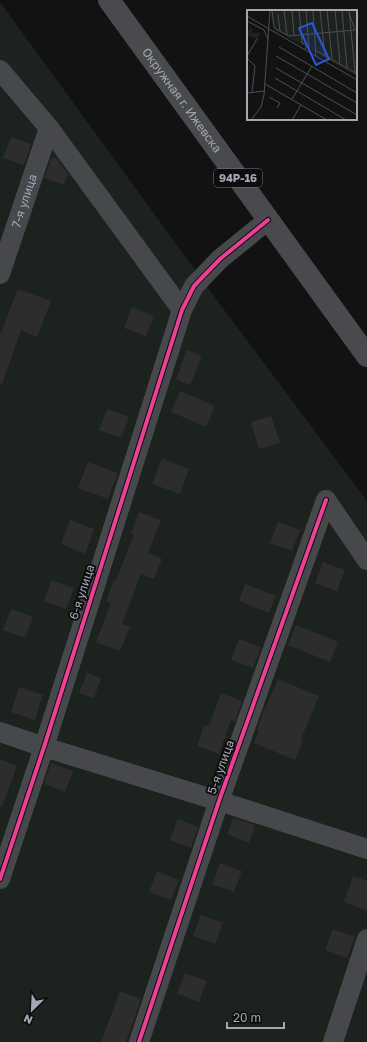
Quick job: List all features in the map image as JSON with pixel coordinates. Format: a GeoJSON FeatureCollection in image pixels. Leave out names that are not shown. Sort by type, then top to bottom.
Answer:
{"type":"FeatureCollection","features":[{"type":"Feature","properties":{"kind":"main road","name":"Окружная г. Ижевска"},"geometry":{"type":"LineString","coordinates":[[109,0],[367,356]]}},
{"type":"Feature","properties":{"kind":"street"},"geometry":{"type":"LineString","coordinates":[[0,70],[49,128],[182,310]]}},
{"type":"Feature","properties":{"kind":"street","name":"7-я улица"},"geometry":{"type":"LineString","coordinates":[[0,274],[49,128]]}},
{"type":"Feature","properties":{"kind":"street","name":"6-я улица"},"geometry":{"type":"LineString","coordinates":[[0,879],[44,747],[182,310],[194,286],[220,259],[268,220]]}},
{"type":"Feature","properties":{"kind":"street","name":"5-я улица"},"geometry":{"type":"LineString","coordinates":[[139,1042],[219,801],[326,500],[367,560]]}},
{"type":"Feature","properties":{"kind":"street"},"geometry":{"type":"LineString","coordinates":[[0,732],[367,849]]}},
{"type":"Feature","properties":{"kind":"street"},"geometry":{"type":"LineString","coordinates":[[333,1042],[367,940]]}},
{"type":"Feature","properties":{"kind":"shaded area"},"geometry":{"type":"Polygon","coordinates":[[[0,2],[214,296],[367,501],[367,1042],[0,1042],[0,2]]]}},
{"type":"Feature","properties":{"kind":"building"},"geometry":{"type":"Polygon","coordinates":[[[11,137],[31,144],[24,165],[3,158],[11,137]]]}},
{"type":"Feature","properties":{"kind":"building"},"geometry":{"type":"Polygon","coordinates":[[[52,157],[57,159],[68,174],[64,185],[44,178],[52,157]]]}},
{"type":"Feature","properties":{"kind":"building"},"geometry":{"type":"Polygon","coordinates":[[[18,289],[51,301],[37,337],[21,330],[2,384],[0,383],[0,335],[18,289]]]}},
{"type":"Feature","properties":{"kind":"building"},"geometry":{"type":"Polygon","coordinates":[[[132,307],[154,316],[146,336],[124,328],[132,307]]]}},
{"type":"Feature","properties":{"kind":"building"},"geometry":{"type":"Polygon","coordinates":[[[187,350],[202,356],[190,385],[176,379],[187,350]]]}},
{"type":"Feature","properties":{"kind":"building"},"geometry":{"type":"Polygon","coordinates":[[[180,391],[215,406],[206,427],[171,412],[180,391]]]}},
{"type":"Feature","properties":{"kind":"building"},"geometry":{"type":"Polygon","coordinates":[[[107,409],[129,417],[121,438],[99,430],[107,409]]]}},
{"type":"Feature","properties":{"kind":"building"},"geometry":{"type":"Polygon","coordinates":[[[271,416],[280,443],[259,449],[251,422],[271,416]]]}},
{"type":"Feature","properties":{"kind":"building"},"geometry":{"type":"Polygon","coordinates":[[[162,458],[189,469],[180,494],[152,484],[162,458]]]}},
{"type":"Feature","properties":{"kind":"building"},"geometry":{"type":"Polygon","coordinates":[[[88,462],[118,473],[108,499],[78,488],[88,462]]]}},
{"type":"Feature","properties":{"kind":"building"},"geometry":{"type":"Polygon","coordinates":[[[139,512],[161,520],[148,553],[162,559],[154,579],[141,574],[122,624],[130,627],[120,651],[96,642],[111,603],[106,601],[114,580],[116,581],[134,534],[131,533],[139,512]]]}},
{"type":"Feature","properties":{"kind":"building"},"geometry":{"type":"Polygon","coordinates":[[[70,520],[94,529],[85,554],[61,544],[70,520]]]}},
{"type":"Feature","properties":{"kind":"building"},"geometry":{"type":"Polygon","coordinates":[[[278,522],[300,530],[292,551],[270,543],[278,522]]]}},
{"type":"Feature","properties":{"kind":"building"},"geometry":{"type":"Polygon","coordinates":[[[323,562],[345,570],[337,591],[315,583],[323,562]]]}},
{"type":"Feature","properties":{"kind":"building"},"geometry":{"type":"Polygon","coordinates":[[[52,580],[74,588],[66,609],[44,601],[52,580]]]}},
{"type":"Feature","properties":{"kind":"building"},"geometry":{"type":"Polygon","coordinates":[[[245,584],[276,596],[269,613],[239,601],[245,584]]]}},
{"type":"Feature","properties":{"kind":"building"},"geometry":{"type":"Polygon","coordinates":[[[11,609],[33,617],[25,638],[3,630],[11,609]]]}},
{"type":"Feature","properties":{"kind":"building"},"geometry":{"type":"Polygon","coordinates":[[[296,625],[338,642],[330,662],[288,645],[296,625]]]}},
{"type":"Feature","properties":{"kind":"building"},"geometry":{"type":"Polygon","coordinates":[[[239,639],[261,647],[253,668],[231,660],[239,639]]]}},
{"type":"Feature","properties":{"kind":"building"},"geometry":{"type":"Polygon","coordinates":[[[87,673],[101,678],[94,698],[79,693],[87,673]]]}},
{"type":"Feature","properties":{"kind":"building"},"geometry":{"type":"Polygon","coordinates":[[[278,679],[319,696],[301,739],[303,740],[295,760],[254,743],[259,731],[257,730],[264,709],[278,679]]]}},
{"type":"Feature","properties":{"kind":"building"},"geometry":{"type":"Polygon","coordinates":[[[19,687],[43,695],[35,720],[11,712],[19,687]]]}},
{"type":"Feature","properties":{"kind":"building"},"geometry":{"type":"Polygon","coordinates":[[[221,693],[242,701],[235,722],[231,720],[219,754],[197,746],[204,725],[209,726],[221,693]]]}},
{"type":"Feature","properties":{"kind":"building"},"geometry":{"type":"Polygon","coordinates":[[[0,759],[17,766],[2,807],[0,806],[0,759]]]}},
{"type":"Feature","properties":{"kind":"building"},"geometry":{"type":"Polygon","coordinates":[[[51,763],[73,771],[65,792],[44,784],[51,763]]]}},
{"type":"Feature","properties":{"kind":"building"},"geometry":{"type":"Polygon","coordinates":[[[233,818],[255,825],[249,843],[227,834],[233,818]]]}},
{"type":"Feature","properties":{"kind":"building"},"geometry":{"type":"Polygon","coordinates":[[[178,819],[198,827],[191,848],[170,840],[178,819]]]}},
{"type":"Feature","properties":{"kind":"building"},"geometry":{"type":"Polygon","coordinates":[[[220,863],[242,871],[234,892],[212,884],[220,863]]]}},
{"type":"Feature","properties":{"kind":"building"},"geometry":{"type":"Polygon","coordinates":[[[157,871],[179,880],[171,900],[149,892],[157,871]]]}},
{"type":"Feature","properties":{"kind":"building"},"geometry":{"type":"Polygon","coordinates":[[[353,876],[367,881],[367,911],[344,902],[353,876]]]}},
{"type":"Feature","properties":{"kind":"building"},"geometry":{"type":"Polygon","coordinates":[[[201,915],[223,923],[215,944],[193,936],[201,915]]]}},
{"type":"Feature","properties":{"kind":"building"},"geometry":{"type":"Polygon","coordinates":[[[333,929],[355,937],[347,958],[325,950],[333,929]]]}},
{"type":"Feature","properties":{"kind":"building"},"geometry":{"type":"Polygon","coordinates":[[[185,973],[207,981],[199,1002],[177,994],[185,973]]]}},
{"type":"Feature","properties":{"kind":"building"},"geometry":{"type":"Polygon","coordinates":[[[120,991],[141,999],[126,1042],[101,1042],[120,991]]]}},
{"type":"Feature","properties":{"kind":"cycle path"},"geometry":{"type":"LineString","coordinates":[[0,879],[44,747],[182,310],[194,286],[220,259],[268,220]]}},
{"type":"Feature","properties":{"kind":"cycle path"},"geometry":{"type":"LineString","coordinates":[[139,1042],[219,801],[326,500]]}}]}
